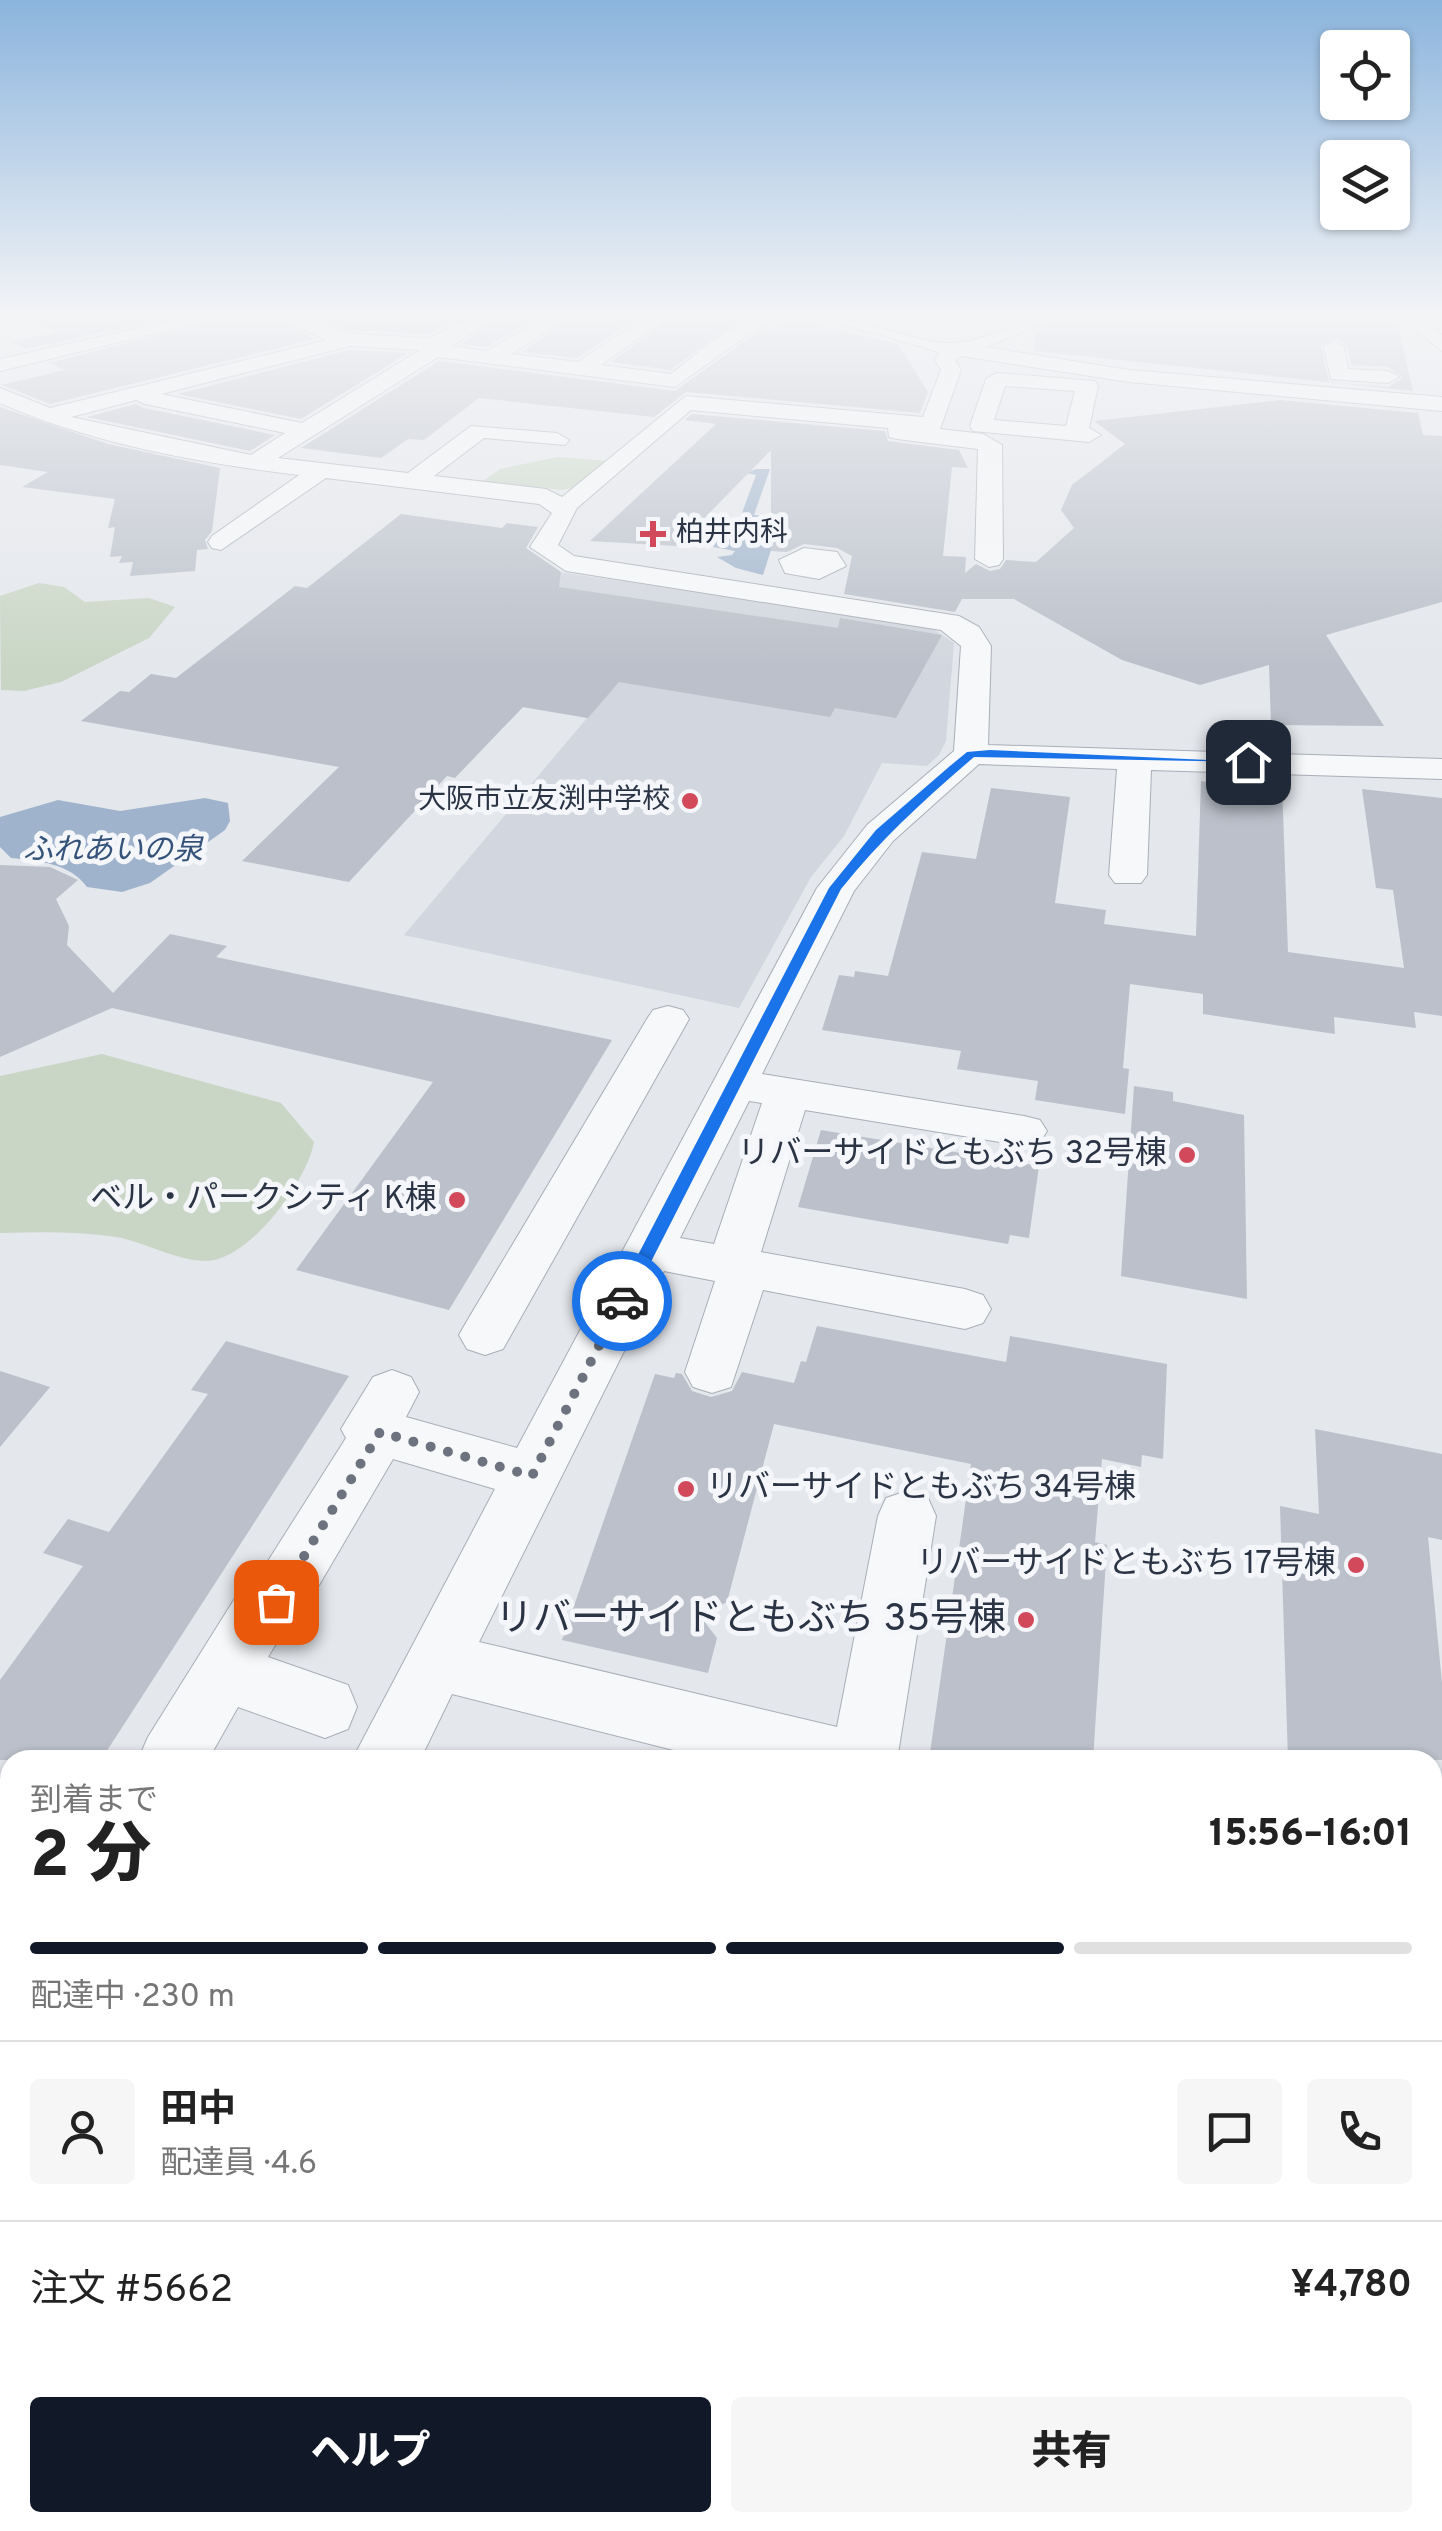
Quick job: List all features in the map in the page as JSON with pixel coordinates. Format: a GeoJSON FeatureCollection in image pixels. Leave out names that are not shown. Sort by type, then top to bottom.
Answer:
{"type":"FeatureCollection","features":[{"type":"Feature","properties":{"kind":"street"},"geometry":{"type":"LineString","coordinates":[[117,432],[254,463],[536,496],[562,506],[578,498],[653,432]]}},
{"type":"Feature","properties":{"kind":"street"},"geometry":{"type":"LineString","coordinates":[[254,463],[304,432]]}},
{"type":"Feature","properties":{"kind":"street"},"geometry":{"type":"LineString","coordinates":[[288,467],[335,432]]}},
{"type":"Feature","properties":{"kind":"street"},"geometry":{"type":"LineString","coordinates":[[412,481],[478,432]]}},
{"type":"Feature","properties":{"kind":"street"},"geometry":{"type":"LineString","coordinates":[[893,432],[986,443],[991,448],[989,558]]}},
{"type":"Feature","properties":{"kind":"street"},"geometry":{"type":"LineString","coordinates":[[221,542],[322,470]]}},
{"type":"Feature","properties":{"kind":"street"},"geometry":{"type":"LineString","coordinates":[[562,506],[565,517],[543,542],[546,552],[557,559],[803,584],[931,617],[969,633],[976,646],[971,754]]}},
{"type":"Feature","properties":{"kind":"street"},"geometry":{"type":"LineString","coordinates":[[390,1750],[846,872],[880,833],[971,754],[1442,769]]}},
{"type":"Feature","properties":{"kind":"street"},"geometry":{"type":"LineString","coordinates":[[1128,875],[1136,777],[1132,758]]}},
{"type":"Feature","properties":{"kind":"street"},"geometry":{"type":"LineString","coordinates":[[484,1335],[668,1019]]}},
{"type":"Feature","properties":{"kind":"street"},"geometry":{"type":"LineString","coordinates":[[734,1084],[1024,1131]]}},
{"type":"Feature","properties":{"kind":"street"},"geometry":{"type":"LineString","coordinates":[[712,1372],[788,1092]]}},
{"type":"Feature","properties":{"kind":"street"},"geometry":{"type":"LineString","coordinates":[[649,1250],[964,1309]]}},
{"type":"Feature","properties":{"kind":"street"},"geometry":{"type":"LineString","coordinates":[[178,1750],[264,1607],[276,1602],[386,1412],[532,1476]]}},
{"type":"Feature","properties":{"kind":"street"},"geometry":{"type":"LineString","coordinates":[[866,1750],[907,1516]]}},
{"type":"Feature","properties":{"kind":"street"},"geometry":{"type":"LineString","coordinates":[[436,1661],[801,1750]]}},
{"type":"Feature","properties":{"kind":"street"},"geometry":{"type":"LineString","coordinates":[[225,1673],[325,1707]]}},
{"type":"Feature","properties":{"kind":"shaded area","name":"大阪市立友渕中学校"},"geometry":{"type":"Polygon","coordinates":[[[484,561],[913,624],[933,629],[954,643],[946,741],[939,755],[927,766],[882,763],[844,836],[811,877],[739,1008],[404,935],[587,718],[349,678],[484,561]]]}},
{"type":"Feature","properties":{"kind":"green space"},"geometry":{"type":"Polygon","coordinates":[[[558,457],[608,461],[577,487],[562,490],[483,481],[500,469],[558,457]]]}},
{"type":"Feature","properties":{"kind":"green space"},"geometry":{"type":"Polygon","coordinates":[[[39,583],[64,587],[85,602],[149,598],[175,607],[149,638],[61,682],[24,691],[1,690],[0,596],[39,583]]]}},
{"type":"Feature","properties":{"kind":"green space"},"geometry":{"type":"Polygon","coordinates":[[[102,1054],[281,1103],[314,1142],[300,1178],[257,1234],[222,1258],[205,1261],[182,1258],[116,1237],[0,1233],[0,1076],[102,1054]]]}},
{"type":"Feature","properties":{"kind":"water"},"geometry":{"type":"Polygon","coordinates":[[[770,469],[754,515],[777,517],[786,551],[771,550],[763,575],[736,568],[717,557],[735,551],[713,547],[721,535],[736,529],[756,475],[746,473],[770,469]]]}},
{"type":"Feature","properties":{"kind":"water","name":"ふれあいの泉"},"geometry":{"type":"Polygon","coordinates":[[[205,798],[228,803],[230,821],[225,830],[150,883],[122,892],[87,887],[63,868],[11,858],[0,847],[0,817],[58,800],[120,811],[205,798]]]}},
{"type":"Feature","properties":{"kind":"building"},"geometry":{"type":"Polygon","coordinates":[[[0,432],[73,432],[108,444],[220,468],[212,531],[205,540],[208,549],[197,550],[195,571],[130,576],[133,562],[119,563],[122,556],[110,557],[115,527],[108,528],[115,499],[22,487],[48,472],[0,465],[0,432]]]}},
{"type":"Feature","properties":{"kind":"building"},"geometry":{"type":"Polygon","coordinates":[[[159,432],[275,435],[250,451],[159,432]]]}},
{"type":"Feature","properties":{"kind":"building"},"geometry":{"type":"Polygon","coordinates":[[[326,432],[434,432],[424,440],[408,439],[381,458],[301,448],[326,432]]]}},
{"type":"Feature","properties":{"kind":"building"},"geometry":{"type":"Polygon","coordinates":[[[707,432],[885,432],[888,441],[959,450],[968,468],[952,467],[943,556],[966,557],[965,573],[976,564],[990,571],[1000,569],[1006,560],[1036,562],[1074,528],[1061,510],[1072,485],[1125,444],[1109,432],[1422,432],[1442,436],[1442,602],[1326,635],[1384,726],[1271,725],[1269,665],[1200,685],[1122,660],[1014,599],[962,599],[955,612],[844,594],[852,556],[837,548],[804,544],[787,552],[771,551],[771,450],[677,546],[590,541],[707,432]]]}},
{"type":"Feature","properties":{"kind":"building"},"geometry":{"type":"Polygon","coordinates":[[[401,514],[502,528],[507,523],[538,527],[526,548],[561,572],[559,587],[838,628],[840,618],[942,635],[896,718],[835,708],[830,717],[619,682],[588,718],[523,707],[455,778],[447,776],[349,882],[242,861],[339,767],[81,721],[120,691],[129,692],[151,674],[176,678],[295,586],[307,588],[401,514]]]}},
{"type":"Feature","properties":{"kind":"building"},"geometry":{"type":"Polygon","coordinates":[[[1246,780],[1282,784],[1288,952],[1404,968],[1393,890],[1376,888],[1362,789],[1442,798],[1442,1016],[1414,1012],[1416,1028],[1334,1017],[1335,1034],[1203,1014],[1203,994],[1130,984],[1123,1068],[1129,1069],[1125,1114],[1035,1100],[1038,1081],[957,1069],[961,1051],[822,1030],[839,975],[854,977],[855,971],[888,976],[922,852],[976,859],[991,788],[1070,797],[1055,903],[1106,910],[1104,924],[1196,936],[1201,781],[1246,787],[1246,780]]]}},
{"type":"Feature","properties":{"kind":"building","name":"ベル・パークシティ K棟"},"geometry":{"type":"Polygon","coordinates":[[[0,865],[50,867],[78,880],[56,899],[69,926],[67,945],[113,993],[170,934],[227,946],[216,957],[612,1040],[449,1310],[296,1270],[433,1082],[112,1008],[0,1057],[0,865]]]}},
{"type":"Feature","properties":{"kind":"building"},"geometry":{"type":"Polygon","coordinates":[[[1134,1086],[1173,1092],[1173,1101],[1244,1115],[1247,1299],[1121,1276],[1134,1086]]]}},
{"type":"Feature","properties":{"kind":"building"},"geometry":{"type":"Polygon","coordinates":[[[821,1130],[1039,1166],[1029,1238],[1010,1235],[1008,1244],[798,1207],[821,1130]]]}},
{"type":"Feature","properties":{"kind":"building","name":"リバーサイドともぶち 34号棟"},"geometry":{"type":"Polygon","coordinates":[[[817,1326],[1006,1362],[1010,1336],[1167,1364],[1163,1459],[1142,1455],[1141,1467],[1102,1459],[1095,1542],[1107,1545],[1094,1750],[930,1750],[971,1464],[774,1424],[727,1602],[700,1616],[717,1638],[708,1673],[562,1640],[655,1374],[674,1378],[676,1373],[682,1374],[692,1391],[711,1397],[732,1391],[742,1372],[794,1383],[801,1361],[806,1362],[817,1326]]]}},
{"type":"Feature","properties":{"kind":"building"},"geometry":{"type":"Polygon","coordinates":[[[226,1341],[349,1376],[107,1750],[0,1750],[0,1680],[83,1566],[43,1553],[68,1519],[109,1532],[208,1394],[191,1390],[226,1341]]]}},
{"type":"Feature","properties":{"kind":"building"},"geometry":{"type":"Polygon","coordinates":[[[0,1371],[50,1387],[0,1447],[0,1371]]]}},
{"type":"Feature","properties":{"kind":"building","name":"リバーサイドともぶち 17号棟"},"geometry":{"type":"Polygon","coordinates":[[[1315,1429],[1442,1454],[1442,1540],[1428,1537],[1442,1683],[1442,1750],[1288,1750],[1280,1506],[1319,1514],[1315,1429]]]}},
{"type":"Feature","properties":{"kind":"way so far"},"geometry":{"type":"LineString","coordinates":[[276,1602],[380,1432],[532,1476],[622,1301]]}},
{"type":"Feature","properties":{"kind":"place","name":"柏井内科"},"geometry":{"type":"Point","coordinates":[653,534]}},
{"type":"Feature","properties":{"kind":"place","name":"大阪市立友渕中学校"},"geometry":{"type":"Point","coordinates":[690,801]}},
{"type":"Feature","properties":{"kind":"place","name":"リバーサイドともぶち 32号棟"},"geometry":{"type":"Point","coordinates":[1187,1155]}},
{"type":"Feature","properties":{"kind":"place","name":"ベル・パークシティ K棟"},"geometry":{"type":"Point","coordinates":[457,1200]}},
{"type":"Feature","properties":{"kind":"place","name":"リバーサイドともぶち 34号棟"},"geometry":{"type":"Point","coordinates":[686,1489]}},
{"type":"Feature","properties":{"kind":"place","name":"リバーサイドともぶち 17号棟"},"geometry":{"type":"Point","coordinates":[1356,1565]}},
{"type":"Feature","properties":{"kind":"place","name":"リバーサイドともぶち 35号棟"},"geometry":{"type":"Point","coordinates":[1026,1620]}},
{"type":"Feature","properties":{"kind":"route"},"geometry":{"type":"LineString","coordinates":[[622,1301],[846,872],[880,833],[971,754],[1248,762]]}}]}
